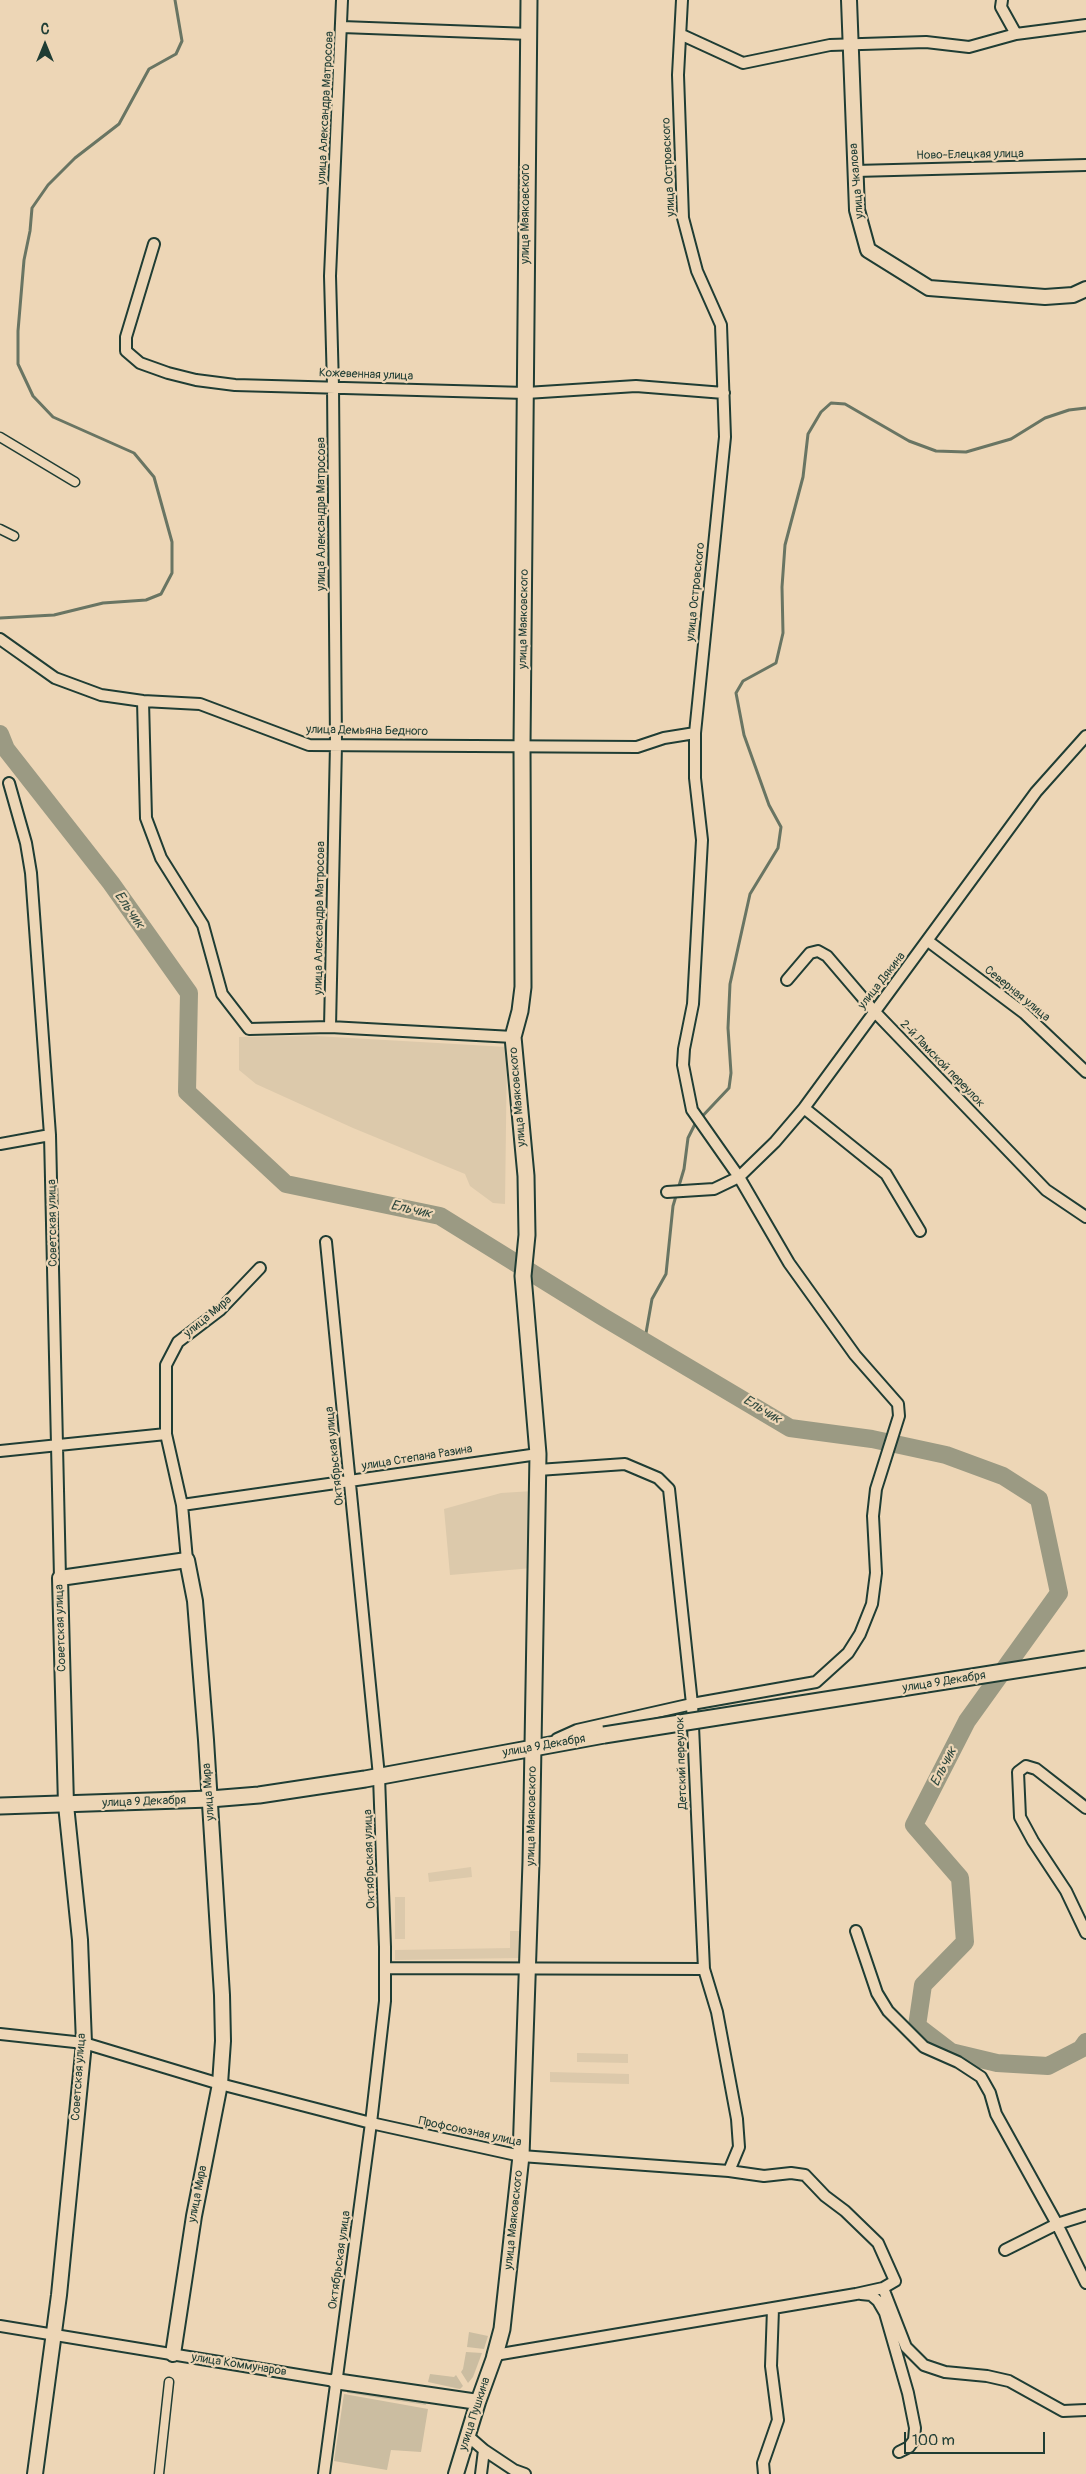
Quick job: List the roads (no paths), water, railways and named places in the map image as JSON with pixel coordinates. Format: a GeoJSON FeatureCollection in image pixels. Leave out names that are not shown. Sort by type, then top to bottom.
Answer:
{"type":"FeatureCollection","features":[{"type":"Feature","properties":{"kind":"main road","name":"улица Маяковского"},"geometry":{"type":"LineString","coordinates":[[496,2354],[502,2329],[521,2156],[537,1747],[538,1454],[523,1276],[526,1235],[526,1176],[512,1037],[520,1011],[522,988],[526,160],[530,34],[529,0]]}},
{"type":"Feature","properties":{"kind":"main road","name":"улица 9 Декабря"},"geometry":{"type":"LineString","coordinates":[[0,1806],[210,1799],[259,1795],[379,1776],[604,1735],[1086,1659]]}},
{"type":"Feature","properties":{"kind":"street","name":"улица Александра Матросова"},"geometry":{"type":"LineString","coordinates":[[330,1027],[336,744],[333,386],[330,276],[342,0]]}},
{"type":"Feature","properties":{"kind":"street","name":"улица Островского"},"geometry":{"type":"LineString","coordinates":[[537,1747],[577,1730],[692,1704],[816,1682],[848,1653],[860,1634],[872,1604],[876,1573],[873,1516],[876,1489],[886,1452],[899,1416],[898,1404],[855,1355],[788,1264],[739,1177],[692,1110],[683,1065],[684,1049],[693,1004],[702,840],[695,778],[695,733],[725,437],[721,325],[697,271],[684,218],[678,75],[682,35],[682,0]]}},
{"type":"Feature","properties":{"kind":"street","name":"улица Чкалова"},"geometry":{"type":"LineString","coordinates":[[849,0],[857,210],[868,250],[929,288],[1045,297],[1073,295],[1086,289]]}},
{"type":"Feature","properties":{"kind":"street"},"geometry":{"type":"LineString","coordinates":[[1002,0],[1001,7],[1016,34]]}},
{"type":"Feature","properties":{"kind":"street"},"geometry":{"type":"LineString","coordinates":[[682,35],[743,63],[830,44],[926,42],[969,47],[1016,34],[1086,25]]}},
{"type":"Feature","properties":{"kind":"street"},"geometry":{"type":"LineString","coordinates":[[342,27],[530,34]]}},
{"type":"Feature","properties":{"kind":"street","name":"Ново-Елецкая улица"},"geometry":{"type":"LineString","coordinates":[[855,171],[1086,165]]}},
{"type":"Feature","properties":{"kind":"street","name":"Кожевенная улица"},"geometry":{"type":"LineString","coordinates":[[154,244],[126,338],[126,351],[140,362],[168,373],[222,384],[526,393],[636,386],[724,393]]}},
{"type":"Feature","properties":{"kind":"street"},"geometry":{"type":"LineString","coordinates":[[0,437],[75,482]]}},
{"type":"Feature","properties":{"kind":"street"},"geometry":{"type":"LineString","coordinates":[[0,529],[14,536]]}},
{"type":"Feature","properties":{"kind":"street","name":"улица Демьяна Бедного"},"geometry":{"type":"LineString","coordinates":[[0,640],[56,678],[101,694],[143,700],[200,704],[309,745],[637,747],[664,738],[695,733]]}},
{"type":"Feature","properties":{"kind":"street"},"geometry":{"type":"LineString","coordinates":[[143,700],[146,818],[161,858],[203,924],[222,994],[249,1029],[330,1027],[512,1037]]}},
{"type":"Feature","properties":{"kind":"street","name":"улица Дякина"},"geometry":{"type":"LineString","coordinates":[[667,1192],[714,1189],[739,1177],[804,1108],[1036,792],[1086,736]]}},
{"type":"Feature","properties":{"kind":"street","name":"Советская улица"},"geometry":{"type":"LineString","coordinates":[[9,783],[26,842],[31,873],[50,1135],[66,1805],[80,1940],[84,2043],[55,2335],[35,2474]]}},
{"type":"Feature","properties":{"kind":"street","name":"Северная улица"},"geometry":{"type":"LineString","coordinates":[[928,941],[1024,1013],[1086,1072]]}},
{"type":"Feature","properties":{"kind":"street","name":"2-й Ламской переулок"},"geometry":{"type":"LineString","coordinates":[[787,980],[810,953],[818,951],[827,956],[874,1011],[1046,1190],[1086,1217]]}},
{"type":"Feature","properties":{"kind":"street"},"geometry":{"type":"LineString","coordinates":[[804,1108],[886,1174],[920,1231]]}},
{"type":"Feature","properties":{"kind":"street"},"geometry":{"type":"LineString","coordinates":[[0,1144],[50,1135]]}},
{"type":"Feature","properties":{"kind":"street","name":"Октябрьская улица"},"geometry":{"type":"LineString","coordinates":[[324,2474],[335,2380],[371,2123],[385,2001],[379,1776],[326,1242]]}},
{"type":"Feature","properties":{"kind":"street","name":"улица Мира"},"geometry":{"type":"LineString","coordinates":[[173,2354],[194,2216],[220,2084],[222,1995],[195,1601],[187,1560],[182,1505],[166,1434],[166,1365],[178,1342],[220,1310],[260,1268]]}},
{"type":"Feature","properties":{"kind":"street"},"geometry":{"type":"LineString","coordinates":[[0,1451],[166,1434]]}},
{"type":"Feature","properties":{"kind":"street","name":"улица Степана Разина"},"geometry":{"type":"LineString","coordinates":[[182,1505],[350,1482],[492,1459],[538,1454]]}},
{"type":"Feature","properties":{"kind":"street","name":"Детский переулок"},"geometry":{"type":"LineString","coordinates":[[538,1470],[625,1464],[658,1478],[669,1489],[692,1704],[704,1969],[717,2012],[737,2119],[739,2147],[729,2171]]}},
{"type":"Feature","properties":{"kind":"street"},"geometry":{"type":"LineString","coordinates":[[60,1578],[187,1560]]}},
{"type":"Feature","properties":{"kind":"street"},"geometry":{"type":"LineString","coordinates":[[1086,1808],[1036,1769],[1026,1766],[1018,1772],[1020,1817],[1033,1841],[1066,1891],[1086,1933]]}},
{"type":"Feature","properties":{"kind":"street"},"geometry":{"type":"LineString","coordinates":[[856,1931],[877,1993],[888,2011],[924,2047],[958,2062],[981,2077],[990,2093],[996,2114],[1057,2224],[1086,2283]]}},
{"type":"Feature","properties":{"kind":"street"},"geometry":{"type":"LineString","coordinates":[[385,1968],[704,1969]]}},
{"type":"Feature","properties":{"kind":"street","name":"Профсоюзная улица"},"geometry":{"type":"LineString","coordinates":[[0,2034],[84,2043],[220,2084],[371,2123],[521,2156],[729,2171],[764,2176],[791,2173],[805,2176],[878,2243],[895,2281],[883,2288]]}},
{"type":"Feature","properties":{"kind":"street"},"geometry":{"type":"LineString","coordinates":[[1005,2250],[1057,2224],[1083,2216]]}},
{"type":"Feature","properties":{"kind":"street"},"geometry":{"type":"LineString","coordinates":[[496,2354],[773,2309],[883,2288],[906,2347],[924,2365],[944,2372],[988,2376],[1009,2381],[1063,2412],[1086,2410]]}},
{"type":"Feature","properties":{"kind":"street"},"geometry":{"type":"LineString","coordinates":[[856,2294],[871,2295],[878,2301],[885,2312],[891,2332],[914,2428],[914,2440],[910,2447],[899,2452]]}},
{"type":"Feature","properties":{"kind":"street"},"geometry":{"type":"LineString","coordinates":[[764,2474],[763,2463],[778,2420],[770,2366],[773,2309]]}},
{"type":"Feature","properties":{"kind":"street","name":"улица Коммунаров"},"geometry":{"type":"LineString","coordinates":[[0,2326],[478,2402]]}},
{"type":"Feature","properties":{"kind":"street","name":"улица Пушкина"},"geometry":{"type":"LineString","coordinates":[[456,2474],[478,2402],[496,2354]]}},
{"type":"Feature","properties":{"kind":"street"},"geometry":{"type":"LineString","coordinates":[[160,2474],[169,2382]]}},
{"type":"Feature","properties":{"kind":"street"},"geometry":{"type":"LineString","coordinates":[[468,2436],[484,2450],[524,2474]]}},
{"type":"Feature","properties":{"kind":"street"},"geometry":{"type":"LineString","coordinates":[[481,2474],[484,2450]]}},
{"type":"Feature","properties":{"kind":"waterway"},"geometry":{"type":"LineString","coordinates":[[0,618],[54,615],[103,603],[146,600],[161,594],[172,573],[172,542],[154,477],[134,453],[53,417],[33,396],[18,364],[18,331],[24,260],[30,231],[32,208],[48,185],[75,158],[119,124],[149,69],[176,54],[182,41],[175,0]]}},
{"type":"Feature","properties":{"kind":"waterway"},"geometry":{"type":"LineString","coordinates":[[647,1343],[646,1333],[652,1299],[666,1274],[673,1206],[684,1169],[688,1138],[695,1124],[729,1088],[731,1073],[728,1028],[730,984],[750,894],[778,848],[781,827],[769,805],[744,735],[736,693],[743,681],[776,663],[783,633],[782,587],[785,545],[803,477],[808,434],[821,412],[831,403],[845,404],[909,441],[936,451],[966,452],[1011,439],[1045,418],[1069,410],[1086,408]]}},
{"type":"Feature","properties":{"kind":"waterway","name":"Ельчик"},"geometry":{"type":"LineString","coordinates":[[0,734],[6,749],[111,883],[189,993],[187,1092],[286,1184],[440,1216],[603,1317],[790,1428],[872,1439],[946,1455],[1003,1476],[1039,1499],[1059,1593],[967,1721],[914,1825],[960,1878],[965,1942],[923,1985],[917,2026],[951,2052],[997,2063],[1048,2066],[1081,2049],[1086,2042]]}}]}
